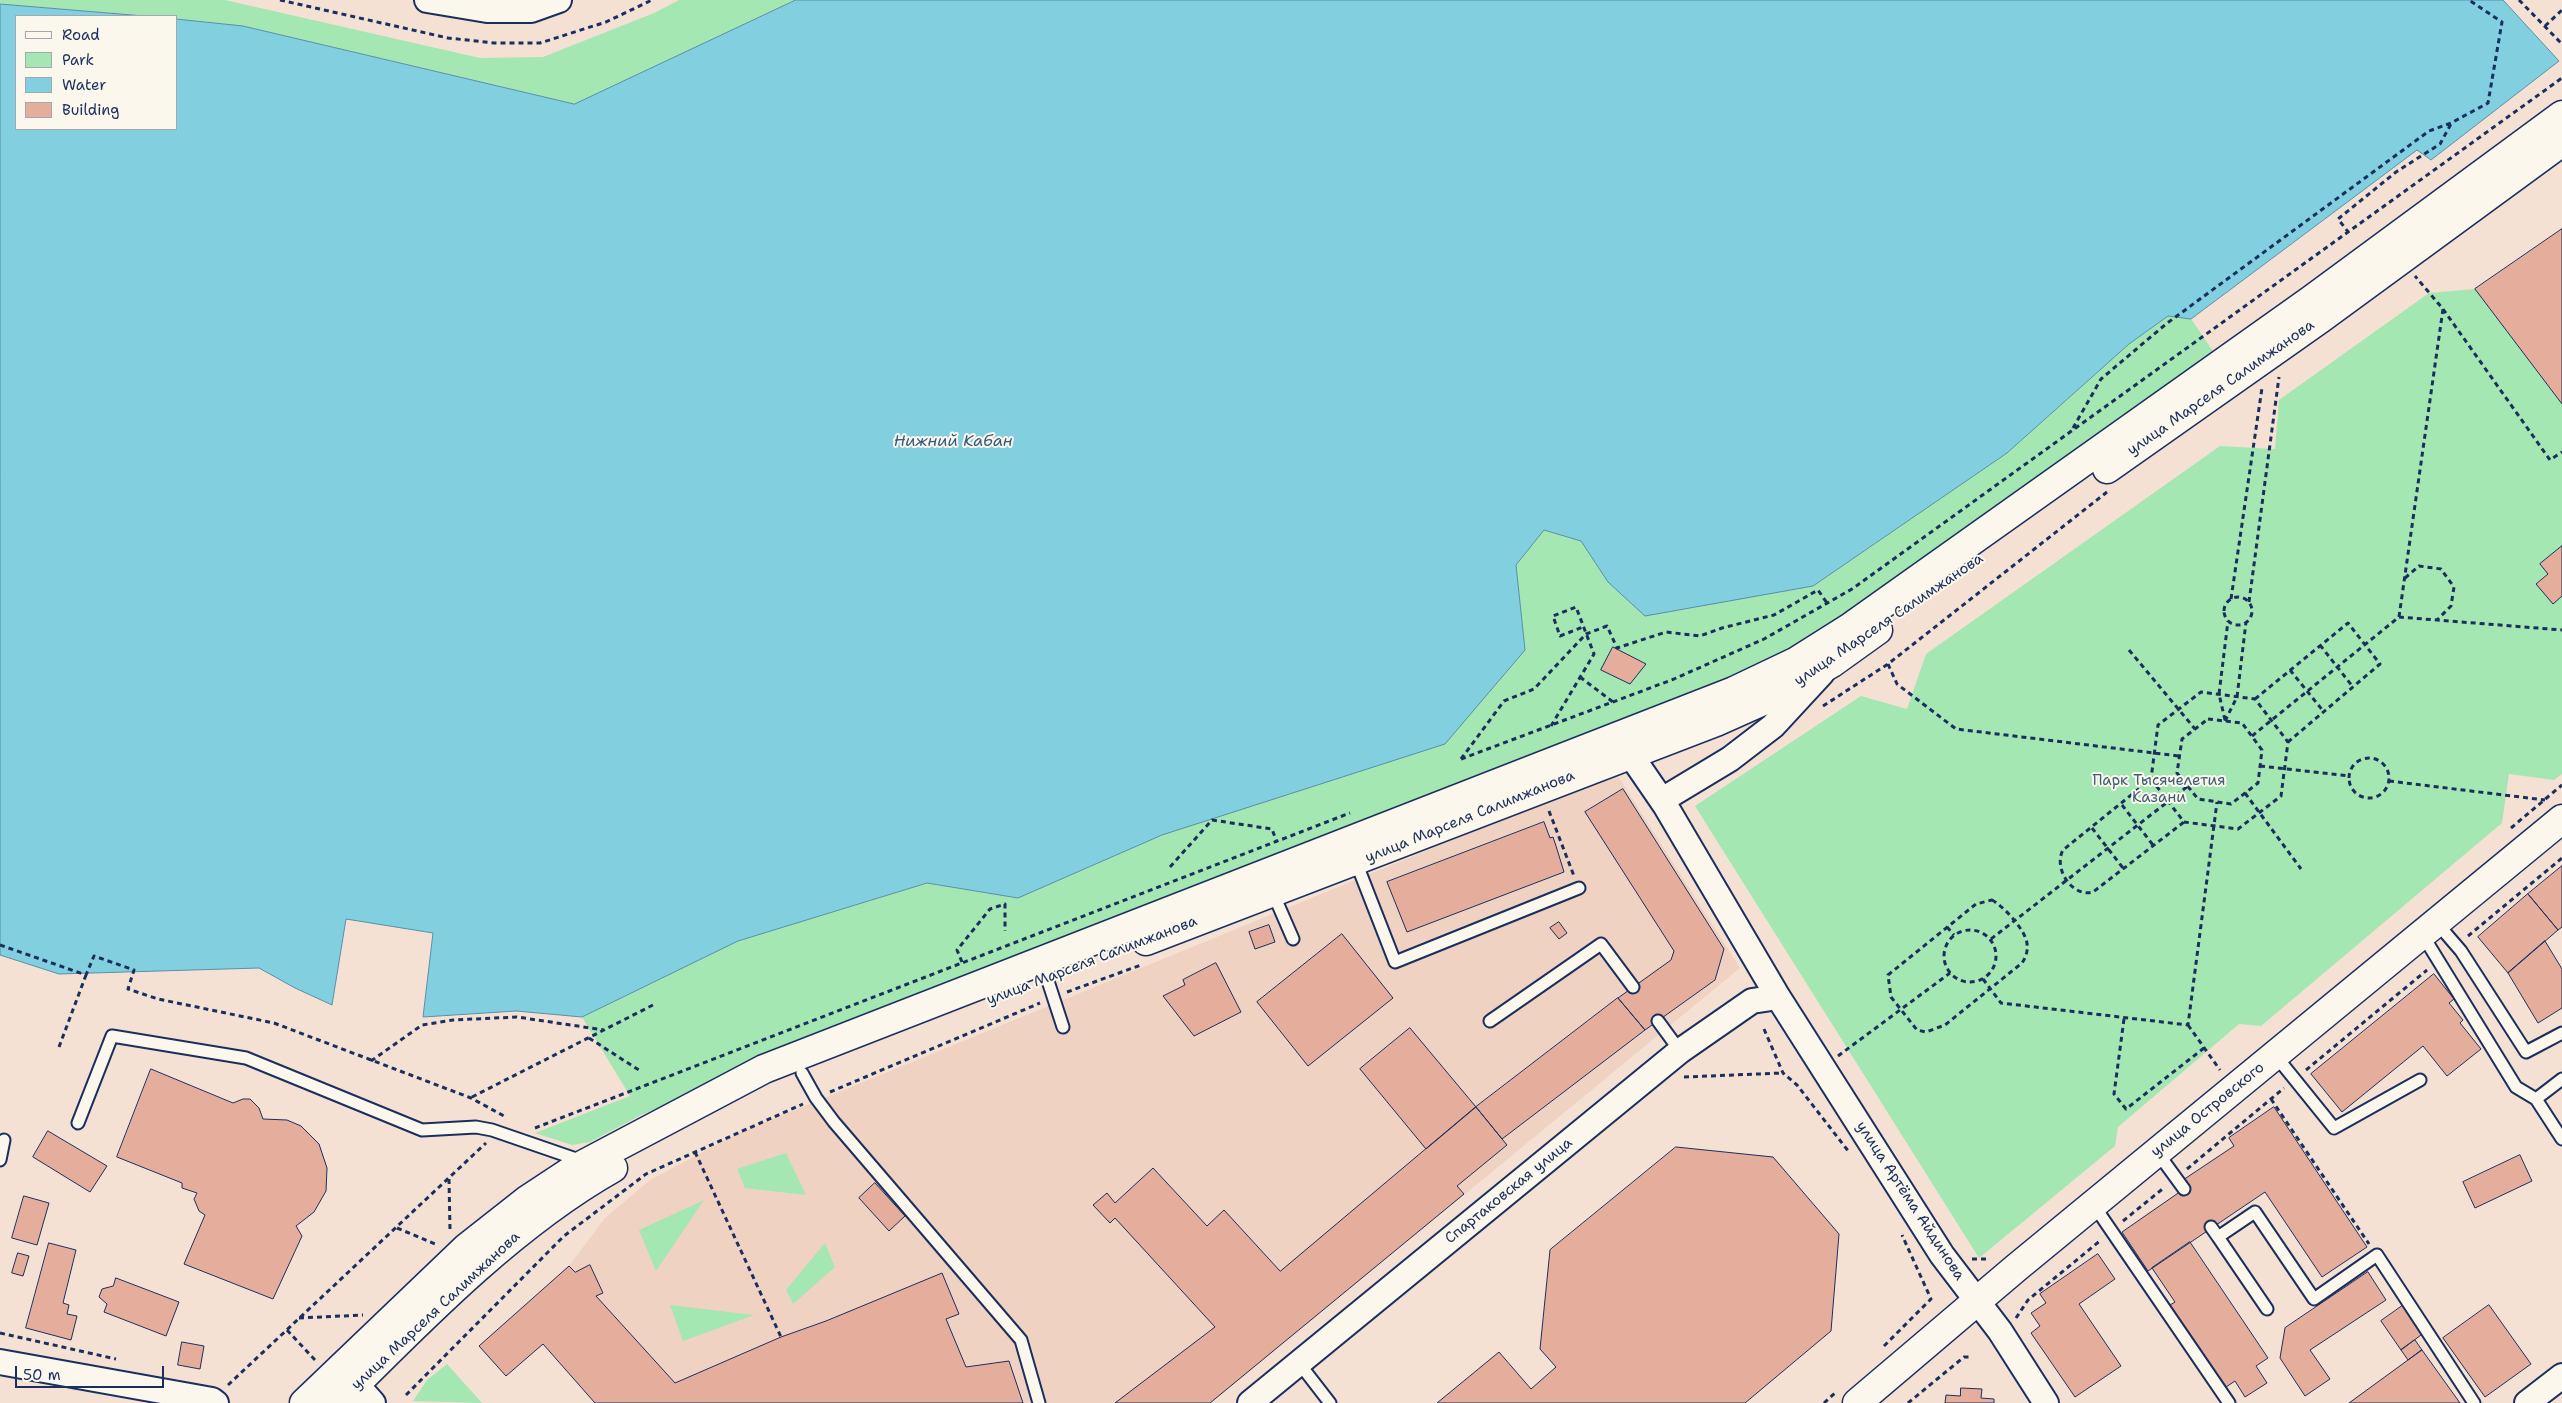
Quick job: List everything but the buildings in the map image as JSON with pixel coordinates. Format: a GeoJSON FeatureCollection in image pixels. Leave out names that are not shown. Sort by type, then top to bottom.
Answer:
{"type":"FeatureCollection","features":[{"type":"Feature","properties":{"kind":"main road"},"geometry":{"type":"LineString","coordinates":[[304,1403],[466,1248],[527,1200],[586,1162],[764,1069],[1734,691],[1795,662],[1852,626],[2311,300],[2562,116]]}},
{"type":"Feature","properties":{"kind":"main road","name":"улица Марселя Салимжанова"},"geometry":{"type":"LineString","coordinates":[[337,1403],[364,1394],[482,1264],[537,1218],[590,1181],[659,1141],[727,1106],[802,1073],[1050,988],[1274,893],[1716,722],[1772,697],[1832,663],[2304,330],[2562,142]]}},
{"type":"Feature","properties":{"kind":"main road","name":"улица Островского"},"geometry":{"type":"LineString","coordinates":[[1857,1403],[1977,1300],[2429,928],[2553,809]]}},
{"type":"Feature","properties":{"kind":"street"},"geometry":{"type":"LineString","coordinates":[[427,0],[532,10],[559,0]]}},
{"type":"Feature","properties":{"kind":"street"},"geometry":{"type":"LineString","coordinates":[[1662,800],[1730,759],[1772,726],[1832,663]]}},
{"type":"Feature","properties":{"kind":"street","name":"улица Артёма Айдинова"},"geometry":{"type":"LineString","coordinates":[[1630,754],[1662,800],[1778,997],[1942,1255],[2010,1346],[2046,1403]]}},
{"type":"Feature","properties":{"kind":"street","name":"Спартаковская улица"},"geometry":{"type":"LineString","coordinates":[[1250,1403],[1680,1051],[1752,1001],[1778,997]]}},
{"type":"Feature","properties":{"kind":"street"},"geometry":{"type":"LineString","coordinates":[[0,1362],[214,1401]]}},
{"type":"Feature","properties":{"kind":"street"},"geometry":{"type":"LineString","coordinates":[[2527,1403],[2562,1376]]}},
{"type":"Feature","properties":{"kind":"lane"},"geometry":{"type":"LineString","coordinates":[[1356,862],[1395,962],[1578,888]]}},
{"type":"Feature","properties":{"kind":"lane"},"geometry":{"type":"LineString","coordinates":[[1274,893],[1293,940]]}},
{"type":"Feature","properties":{"kind":"lane"},"geometry":{"type":"LineString","coordinates":[[2429,928],[2461,951],[2526,1052],[2562,1033]]}},
{"type":"Feature","properties":{"kind":"lane"},"geometry":{"type":"LineString","coordinates":[[2429,928],[2516,1087],[2536,1099],[2562,1139]]}},
{"type":"Feature","properties":{"kind":"lane"},"geometry":{"type":"LineString","coordinates":[[1490,1021],[1602,944],[1633,987]]}},
{"type":"Feature","properties":{"kind":"lane"},"geometry":{"type":"LineString","coordinates":[[1050,988],[1063,1027]]}},
{"type":"Feature","properties":{"kind":"lane"},"geometry":{"type":"LineString","coordinates":[[1658,1021],[1680,1051]]}},
{"type":"Feature","properties":{"kind":"lane"},"geometry":{"type":"LineString","coordinates":[[78,1123],[112,1036],[246,1058],[422,1130],[476,1127],[497,1132],[586,1162]]}},
{"type":"Feature","properties":{"kind":"lane"},"geometry":{"type":"LineString","coordinates":[[2275,1055],[2334,1128],[2420,1080]]}},
{"type":"Feature","properties":{"kind":"lane"},"geometry":{"type":"LineString","coordinates":[[802,1073],[816,1098],[834,1122],[1022,1340],[1039,1403]]}},
{"type":"Feature","properties":{"kind":"lane"},"geometry":{"type":"LineString","coordinates":[[2536,1099],[2562,1079]]}},
{"type":"Feature","properties":{"kind":"lane"},"geometry":{"type":"LineString","coordinates":[[0,1160],[4,1140]]}},
{"type":"Feature","properties":{"kind":"lane"},"geometry":{"type":"LineString","coordinates":[[2157,1152],[2184,1189]]}},
{"type":"Feature","properties":{"kind":"lane"},"geometry":{"type":"LineString","coordinates":[[2093,1204],[2229,1403]]}},
{"type":"Feature","properties":{"kind":"lane"},"geometry":{"type":"LineString","coordinates":[[2267,1309],[2215,1232],[2255,1212],[2314,1298],[2376,1255],[2474,1403]]}},
{"type":"Feature","properties":{"kind":"lane"},"geometry":{"type":"LineString","coordinates":[[1299,1363],[1330,1403]]}},
{"type":"Feature","properties":{"kind":"path"},"geometry":{"type":"LineString","coordinates":[[2072,430],[2101,379],[2166,324],[2430,131],[2451,123],[2488,102],[2502,22],[2469,0]]}},
{"type":"Feature","properties":{"kind":"path"},"geometry":{"type":"LineString","coordinates":[[2519,0],[2562,44]]}},
{"type":"Feature","properties":{"kind":"path"},"geometry":{"type":"LineString","coordinates":[[2544,25],[2562,10]]}},
{"type":"Feature","properties":{"kind":"path"},"geometry":{"type":"LineString","coordinates":[[1827,603],[1818,590],[1774,615],[1722,628],[1700,636],[1666,632],[1616,648],[1607,626],[1586,634],[1534,689],[1504,701],[1461,760],[1674,679],[1764,639],[1852,589],[2562,78]]}},
{"type":"Feature","properties":{"kind":"path"},"geometry":{"type":"LineString","coordinates":[[2349,233],[2338,219],[2396,172],[2440,144],[2451,123]]}},
{"type":"Feature","properties":{"kind":"path"},"geometry":{"type":"LineString","coordinates":[[2414,276],[2443,309],[2550,460],[2562,452]]}},
{"type":"Feature","properties":{"kind":"path"},"geometry":{"type":"LineString","coordinates":[[2399,617],[2443,309]]}},
{"type":"Feature","properties":{"kind":"path"},"geometry":{"type":"LineString","coordinates":[[2225,721],[2237,697],[2246,622],[2252,613],[2249,602],[2279,376]]}},
{"type":"Feature","properties":{"kind":"path"},"geometry":{"type":"LineString","coordinates":[[2225,721],[2219,694],[2228,621],[2225,607],[2231,599],[2262,387]]}},
{"type":"Feature","properties":{"kind":"path"},"geometry":{"type":"LineString","coordinates":[[2404,578],[2419,566],[2442,569],[2454,587],[2451,606],[2437,620]]}},
{"type":"Feature","properties":{"kind":"path"},"geometry":{"type":"LineString","coordinates":[[2231,599],[2240,597],[2249,602]]}},
{"type":"Feature","properties":{"kind":"path"},"geometry":{"type":"LineString","coordinates":[[1551,727],[1594,654],[1576,607],[1553,616],[1560,636],[1583,627]]}},
{"type":"Feature","properties":{"kind":"path"},"geometry":{"type":"LineString","coordinates":[[2252,736],[2306,690],[2399,617],[2562,630]]}},
{"type":"Feature","properties":{"kind":"path"},"geometry":{"type":"LineString","coordinates":[[2228,621],[2237,625],[2246,622]]}},
{"type":"Feature","properties":{"kind":"path"},"geometry":{"type":"LineString","coordinates":[[2348,623],[2380,664],[2288,742],[2281,796],[2238,829],[2184,822],[2088,893],[2072,887],[2060,866],[2060,855],[2151,779],[2158,725],[2201,692],[2255,699],[2320,645],[2348,623]]}},
{"type":"Feature","properties":{"kind":"path"},"geometry":{"type":"LineString","coordinates":[[2320,645],[2353,687]]}},
{"type":"Feature","properties":{"kind":"path"},"geometry":{"type":"LineString","coordinates":[[2129,650],[2195,729]]}},
{"type":"Feature","properties":{"kind":"path"},"geometry":{"type":"LineString","coordinates":[[1888,664],[1897,684],[1956,729],[2179,756]]}},
{"type":"Feature","properties":{"kind":"path"},"geometry":{"type":"LineString","coordinates":[[2290,670],[2324,712]]}},
{"type":"Feature","properties":{"kind":"path"},"geometry":{"type":"LineString","coordinates":[[1580,677],[1614,703]]}},
{"type":"Feature","properties":{"kind":"path"},"geometry":{"type":"LineString","coordinates":[[2255,699],[2288,742]]}},
{"type":"Feature","properties":{"kind":"path"},"geometry":{"type":"LineString","coordinates":[[2208,718],[2225,721],[2242,723],[2262,750],[2258,783],[2231,804],[2198,799],[2177,773],[2182,739],[2208,718]]}},
{"type":"Feature","properties":{"kind":"path"},"geometry":{"type":"LineString","coordinates":[[2372,757],[2382,762],[2388,770],[2389,781],[2386,790],[2377,797],[2367,798],[2357,794],[2350,786],[2349,776],[2353,765],[2362,758],[2372,757]]}},
{"type":"Feature","properties":{"kind":"path"},"geometry":{"type":"LineString","coordinates":[[2260,766],[2349,776]]}},
{"type":"Feature","properties":{"kind":"path"},"geometry":{"type":"LineString","coordinates":[[2151,779],[2184,822]]}},
{"type":"Feature","properties":{"kind":"path"},"geometry":{"type":"LineString","coordinates":[[2389,781],[2553,809]]}},
{"type":"Feature","properties":{"kind":"path"},"geometry":{"type":"LineString","coordinates":[[1991,939],[2066,878],[2188,786]]}},
{"type":"Feature","properties":{"kind":"path"},"geometry":{"type":"LineString","coordinates":[[2244,793],[2301,869]]}},
{"type":"Feature","properties":{"kind":"path"},"geometry":{"type":"LineString","coordinates":[[2217,802],[2188,1025],[2220,1070]]}},
{"type":"Feature","properties":{"kind":"path"},"geometry":{"type":"LineString","coordinates":[[1546,804],[1578,888]]}},
{"type":"Feature","properties":{"kind":"path"},"geometry":{"type":"LineString","coordinates":[[2122,804],[2153,845]]}},
{"type":"Feature","properties":{"kind":"path"},"geometry":{"type":"LineString","coordinates":[[511,1138],[1276,840],[1356,811]]}},
{"type":"Feature","properties":{"kind":"path"},"geometry":{"type":"LineString","coordinates":[[1170,867],[1212,820],[1272,829],[1276,840]]}},
{"type":"Feature","properties":{"kind":"path"},"geometry":{"type":"LineString","coordinates":[[2092,828],[2123,868]]}},
{"type":"Feature","properties":{"kind":"path"},"geometry":{"type":"LineString","coordinates":[[1985,900],[1992,900],[2001,905],[2013,920],[2026,939],[2027,954],[2022,963],[1936,1030],[1926,1032],[1917,1030],[1891,997],[1888,974],[1947,927],[1985,900]]}},
{"type":"Feature","properties":{"kind":"path"},"geometry":{"type":"LineString","coordinates":[[962,962],[956,950],[990,909],[1004,904],[1005,931]]}},
{"type":"Feature","properties":{"kind":"path"},"geometry":{"type":"LineString","coordinates":[[1947,927],[1954,935]]}},
{"type":"Feature","properties":{"kind":"path"},"geometry":{"type":"LineString","coordinates":[[1973,929],[1982,932],[1991,939],[1995,948],[1996,963],[1991,972],[1983,979],[1968,982],[1958,979],[1950,973],[1945,963],[1944,953],[1947,943],[1954,935],[1963,930],[1973,929]]}},
{"type":"Feature","properties":{"kind":"path"},"geometry":{"type":"LineString","coordinates":[[0,945],[86,975]]}},
{"type":"Feature","properties":{"kind":"path"},"geometry":{"type":"LineString","coordinates":[[59,1047],[94,956],[134,970],[128,989],[158,999],[274,1022],[371,1061],[472,1098],[506,1118]]}},
{"type":"Feature","properties":{"kind":"path"},"geometry":{"type":"LineString","coordinates":[[406,1395],[564,1236],[646,1174],[816,1098],[1050,988],[1145,963]]}},
{"type":"Feature","properties":{"kind":"path"},"geometry":{"type":"LineString","coordinates":[[1838,1056],[1950,973]]}},
{"type":"Feature","properties":{"kind":"path"},"geometry":{"type":"LineString","coordinates":[[1983,979],[2001,1003],[2124,1019],[2188,1025]]}},
{"type":"Feature","properties":{"kind":"path"},"geometry":{"type":"LineString","coordinates":[[472,1098],[653,1005]]}},
{"type":"Feature","properties":{"kind":"path"},"geometry":{"type":"LineString","coordinates":[[371,1061],[422,1025],[453,1020],[517,1017],[604,1030]]}},
{"type":"Feature","properties":{"kind":"path"},"geometry":{"type":"LineString","coordinates":[[2124,1019],[2114,1094],[2126,1109],[2204,1048]]}},
{"type":"Feature","properties":{"kind":"path"},"geometry":{"type":"LineString","coordinates":[[1764,1028],[1783,1073],[1797,1085],[1850,1154]]}},
{"type":"Feature","properties":{"kind":"path"},"geometry":{"type":"LineString","coordinates":[[589,1038],[642,1072]]}},
{"type":"Feature","properties":{"kind":"path"},"geometry":{"type":"LineString","coordinates":[[2271,1099],[2376,1255]]}},
{"type":"Feature","properties":{"kind":"path"},"geometry":{"type":"LineString","coordinates":[[214,1401],[299,1318],[497,1132]]}},
{"type":"Feature","properties":{"kind":"path"},"geometry":{"type":"LineString","coordinates":[[695,1152],[781,1336]]}},
{"type":"Feature","properties":{"kind":"path"},"geometry":{"type":"LineString","coordinates":[[2328,1182],[2339,1201],[2337,1202]]}},
{"type":"Feature","properties":{"kind":"path"},"geometry":{"type":"LineString","coordinates":[[396,1228],[443,1248]]}},
{"type":"Feature","properties":{"kind":"path"},"geometry":{"type":"LineString","coordinates":[[1898,1228],[1931,1299]]}},
{"type":"Feature","properties":{"kind":"path"},"geometry":{"type":"LineString","coordinates":[[299,1318],[364,1315]]}},
{"type":"Feature","properties":{"kind":"path"},"geometry":{"type":"LineString","coordinates":[[1908,1403],[1964,1357],[1970,1357]]}},
{"type":"Feature","properties":{"kind":"shaded area"},"geometry":{"type":"Polygon","coordinates":[[[1616,773],[1740,968],[1211,1403],[595,1403],[543,1344],[506,1376],[479,1346],[569,1266],[605,1218],[650,1180],[739,1133],[1616,773]]]}},
{"type":"Feature","properties":{"kind":"green space"},"geometry":{"type":"Polygon","coordinates":[[[0,0],[225,0],[480,58],[543,57],[654,13],[679,0],[796,0],[574,104],[243,26],[178,19],[178,15],[132,15],[0,4],[0,0]]]}},
{"type":"Feature","properties":{"kind":"green space","name":"Парк Тысячелетия Казани"},"geometry":{"type":"Polygon","coordinates":[[[2475,289],[2562,404],[2562,774],[2554,780],[2509,774],[2502,823],[2261,1026],[2239,1024],[2118,1127],[2115,1146],[1979,1258],[1695,806],[1861,696],[1907,709],[1926,654],[2220,446],[2275,449],[2279,400],[2429,293],[2475,289]]]}},
{"type":"Feature","properties":{"kind":"green space"},"geometry":{"type":"Polygon","coordinates":[[[2168,316],[2191,319],[2215,354],[1900,582],[1781,655],[1667,710],[1220,875],[1025,953],[641,1115],[590,1142],[572,1145],[535,1133],[630,1096],[582,1017],[738,941],[927,883],[1018,898],[1162,835],[1525,650],[1516,565],[1544,530],[1581,541],[1608,582],[1813,586],[2007,453],[2129,344],[2168,316]]]}},
{"type":"Feature","properties":{"kind":"green space"},"geometry":{"type":"Polygon","coordinates":[[[786,1153],[806,1195],[745,1188],[737,1169],[786,1153]]]}},
{"type":"Feature","properties":{"kind":"green space"},"geometry":{"type":"Polygon","coordinates":[[[704,1200],[656,1271],[639,1230],[704,1200]]]}},
{"type":"Feature","properties":{"kind":"green space"},"geometry":{"type":"Polygon","coordinates":[[[825,1243],[835,1267],[793,1304],[786,1290],[825,1243]]]}},
{"type":"Feature","properties":{"kind":"green space"},"geometry":{"type":"Polygon","coordinates":[[[670,1305],[754,1315],[683,1341],[670,1305]]]}},
{"type":"Feature","properties":{"kind":"green space"},"geometry":{"type":"Polygon","coordinates":[[[447,1364],[482,1403],[413,1401],[427,1380],[447,1364]]]}},
{"type":"Feature","properties":{"kind":"water","name":"Нижний Кабан"},"geometry":{"type":"Polygon","coordinates":[[[796,0],[2503,0],[2559,61],[2431,160],[2417,150],[2191,319],[2168,316],[2129,344],[2007,453],[1813,586],[1645,616],[1608,582],[1581,541],[1544,530],[1516,565],[1525,650],[1445,744],[1162,835],[1018,898],[927,883],[738,941],[582,1017],[516,1011],[423,1017],[433,933],[346,919],[332,1005],[295,988],[259,968],[59,974],[0,955],[0,4],[132,15],[15,15],[15,130],[178,130],[178,19],[243,26],[574,104],[796,0]]]}}]}
